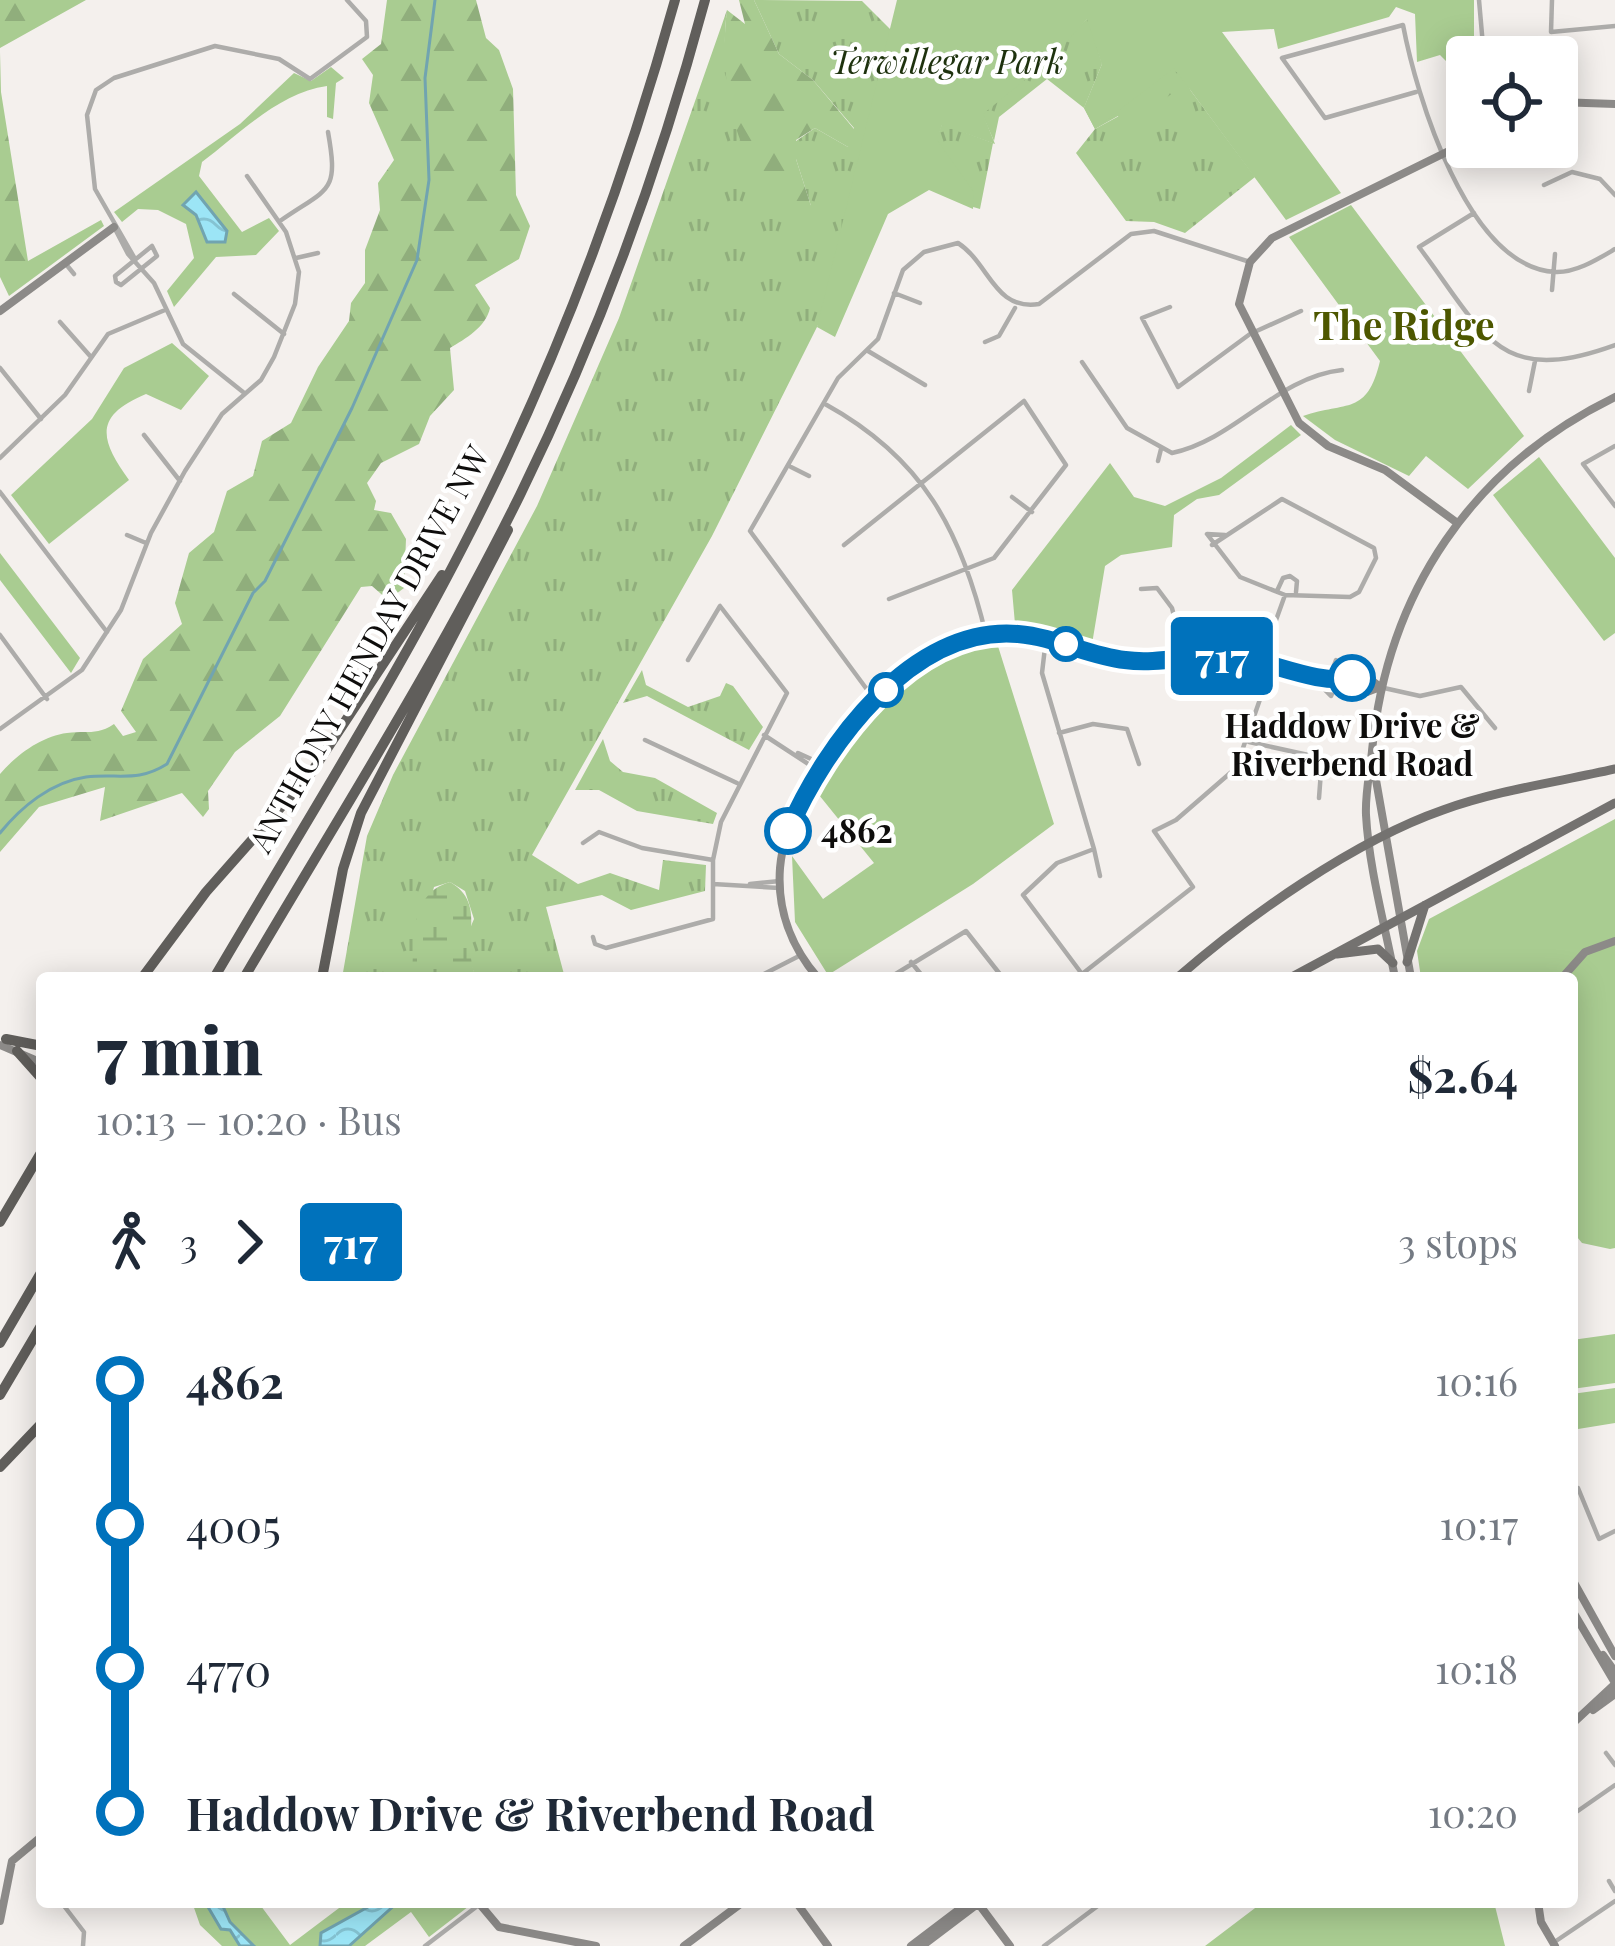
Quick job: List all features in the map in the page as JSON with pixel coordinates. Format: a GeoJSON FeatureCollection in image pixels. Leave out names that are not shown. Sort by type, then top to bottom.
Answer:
{"type":"FeatureCollection","features":[{"type":"Feature","properties":{"kind":"highway","name":"ANTHONY HENDAY DRIVE NW"},"geometry":{"type":"LineString","coordinates":[[217,972],[467,537],[588,270],[675,0]]}},
{"type":"Feature","properties":{"kind":"highway","name":"ANTHONY HENDAY DRIVE NW"},"geometry":{"type":"LineString","coordinates":[[248,972],[441,642],[520,494],[621,264],[705,0]]}},
{"type":"Feature","properties":{"kind":"highway"},"geometry":{"type":"LineString","coordinates":[[323,972],[343,869],[362,813],[503,545],[520,494]]}},
{"type":"Feature","properties":{"kind":"highway"},"geometry":{"type":"LineString","coordinates":[[147,972],[206,892],[311,773],[467,537]]}},
{"type":"Feature","properties":{"kind":"highway"},"geometry":{"type":"LineString","coordinates":[[2,1040],[36,1048]]}},
{"type":"Feature","properties":{"kind":"highway"},"geometry":{"type":"LineString","coordinates":[[16,1051],[36,1073]]}},
{"type":"Feature","properties":{"kind":"highway"},"geometry":{"type":"LineString","coordinates":[[28,1173],[36,1154]]}},
{"type":"Feature","properties":{"kind":"highway"},"geometry":{"type":"LineString","coordinates":[[0,1222],[36,1160]]}},
{"type":"Feature","properties":{"kind":"highway"},"geometry":{"type":"LineString","coordinates":[[0,1342],[36,1281]]}},
{"type":"Feature","properties":{"kind":"highway"},"geometry":{"type":"LineString","coordinates":[[0,1395],[36,1334]]}},
{"type":"Feature","properties":{"kind":"highway"},"geometry":{"type":"LineString","coordinates":[[0,1467],[36,1429]]}},
{"type":"Feature","properties":{"kind":"main road"},"geometry":{"type":"LineString","coordinates":[[1184,972],[1263,908],[1384,839],[1469,802],[1615,770]]}},
{"type":"Feature","properties":{"kind":"main road"},"geometry":{"type":"LineString","coordinates":[[1300,972],[1615,803]]}},
{"type":"Feature","properties":{"kind":"main road"},"geometry":{"type":"LineString","coordinates":[[1407,962],[1418,915],[1428,901]]}},
{"type":"Feature","properties":{"kind":"main road"},"geometry":{"type":"LineString","coordinates":[[1332,954],[1378,949],[1393,964]]}},
{"type":"Feature","properties":{"kind":"street"},"geometry":{"type":"LineString","coordinates":[[245,393],[183,344],[143,268],[114,227],[95,190],[87,115],[91,98],[107,82],[214,46],[279,59],[304,80],[352,49],[368,29],[347,0]]}},
{"type":"Feature","properties":{"kind":"street"},"geometry":{"type":"LineString","coordinates":[[1479,0],[1482,36]]}},
{"type":"Feature","properties":{"kind":"street"},"geometry":{"type":"LineString","coordinates":[[1552,0],[1551,32],[1615,26]]}},
{"type":"Feature","properties":{"kind":"street"},"geometry":{"type":"LineString","coordinates":[[1416,92],[1324,118],[1282,58],[1403,25],[1416,92],[1444,153],[1474,213],[1513,258],[1554,272],[1583,266],[1614,251]]}},
{"type":"Feature","properties":{"kind":"street"},"geometry":{"type":"LineString","coordinates":[[1578,103],[1615,104]]}},
{"type":"Feature","properties":{"kind":"street"},"geometry":{"type":"LineString","coordinates":[[280,221],[332,182],[336,164],[328,131]]}},
{"type":"Feature","properties":{"kind":"street"},"geometry":{"type":"LineString","coordinates":[[1444,153],[1272,238],[1250,262],[1239,304],[1280,394],[1314,436],[1385,470],[1456,522]]}},
{"type":"Feature","properties":{"kind":"street"},"geometry":{"type":"LineString","coordinates":[[1544,185],[1572,172],[1600,179],[1615,195]]}},
{"type":"Feature","properties":{"kind":"street"},"geometry":{"type":"LineString","coordinates":[[0,729],[78,675],[121,610],[146,543],[180,481],[217,420],[261,380],[284,334],[298,287],[296,258],[280,221],[247,176]]}},
{"type":"Feature","properties":{"kind":"street"},"geometry":{"type":"LineString","coordinates":[[1596,188],[1600,179]]}},
{"type":"Feature","properties":{"kind":"street"},"geometry":{"type":"LineString","coordinates":[[1474,213],[1419,247],[1487,337],[1517,359],[1535,362],[1564,363],[1615,345]]}},
{"type":"Feature","properties":{"kind":"street"},"geometry":{"type":"LineString","coordinates":[[0,311],[114,227]]}},
{"type":"Feature","properties":{"kind":"street"},"geometry":{"type":"LineString","coordinates":[[1016,306],[1039,304],[1131,234],[1154,232],[1250,262]]}},
{"type":"Feature","properties":{"kind":"street"},"geometry":{"type":"LineString","coordinates":[[874,699],[750,531],[843,372],[878,339],[894,293],[912,261],[952,242],[964,246],[1016,306]]}},
{"type":"Feature","properties":{"kind":"street"},"geometry":{"type":"LineString","coordinates":[[156,247],[158,256],[143,268],[122,285],[116,282],[115,276],[135,258],[156,247]]}},
{"type":"Feature","properties":{"kind":"street"},"geometry":{"type":"LineString","coordinates":[[296,258],[319,253]]}},
{"type":"Feature","properties":{"kind":"street"},"geometry":{"type":"LineString","coordinates":[[1552,290],[1555,254]]}},
{"type":"Feature","properties":{"kind":"street"},"geometry":{"type":"LineString","coordinates":[[65,263],[74,274]]}},
{"type":"Feature","properties":{"kind":"street"},"geometry":{"type":"LineString","coordinates":[[894,293],[920,303]]}},
{"type":"Feature","properties":{"kind":"street"},"geometry":{"type":"LineString","coordinates":[[235,294],[284,334]]}},
{"type":"Feature","properties":{"kind":"street"},"geometry":{"type":"LineString","coordinates":[[985,342],[1007,327],[1016,306]]}},
{"type":"Feature","properties":{"kind":"street"},"geometry":{"type":"LineString","coordinates":[[1170,307],[1142,318],[1178,387],[1250,334],[1301,311]]}},
{"type":"Feature","properties":{"kind":"street"},"geometry":{"type":"LineString","coordinates":[[0,458],[41,419],[108,334],[165,310]]}},
{"type":"Feature","properties":{"kind":"street"},"geometry":{"type":"LineString","coordinates":[[60,322],[91,357]]}},
{"type":"Feature","properties":{"kind":"street"},"geometry":{"type":"LineString","coordinates":[[868,351],[926,386]]}},
{"type":"Feature","properties":{"kind":"street"},"geometry":{"type":"LineString","coordinates":[[1082,362],[1127,428],[1172,453],[1209,443],[1280,394],[1342,370]]}},
{"type":"Feature","properties":{"kind":"street"},"geometry":{"type":"LineString","coordinates":[[1528,391],[1535,362]]}},
{"type":"Feature","properties":{"kind":"street"},"geometry":{"type":"LineString","coordinates":[[0,368],[41,419]]}},
{"type":"Feature","properties":{"kind":"street"},"geometry":{"type":"LineString","coordinates":[[1394,972],[1366,806],[1380,687],[1419,581],[1456,522],[1516,458],[1556,428],[1615,397]]}},
{"type":"Feature","properties":{"kind":"street"},"geometry":{"type":"LineString","coordinates":[[844,545],[1024,401],[1066,465],[1003,550],[970,569],[889,599]]}},
{"type":"Feature","properties":{"kind":"street"},"geometry":{"type":"LineString","coordinates":[[825,404],[872,430],[959,540],[986,635]]}},
{"type":"Feature","properties":{"kind":"street"},"geometry":{"type":"LineString","coordinates":[[144,435],[180,481]]}},
{"type":"Feature","properties":{"kind":"street"},"geometry":{"type":"LineString","coordinates":[[1615,446],[1583,464],[1615,506]]}},
{"type":"Feature","properties":{"kind":"street"},"geometry":{"type":"LineString","coordinates":[[1158,461],[1161,449]]}},
{"type":"Feature","properties":{"kind":"street"},"geometry":{"type":"LineString","coordinates":[[791,466],[808,476]]}},
{"type":"Feature","properties":{"kind":"street"},"geometry":{"type":"LineString","coordinates":[[0,492],[107,632]]}},
{"type":"Feature","properties":{"kind":"street"},"geometry":{"type":"LineString","coordinates":[[1012,497],[1032,512]]}},
{"type":"Feature","properties":{"kind":"street"},"geometry":{"type":"LineString","coordinates":[[1212,545],[1282,499],[1357,534],[1377,553],[1354,595],[1285,595],[1240,577],[1212,545],[1207,534],[1225,535]]}},
{"type":"Feature","properties":{"kind":"street"},"geometry":{"type":"LineString","coordinates":[[127,535],[146,543]]}},
{"type":"Feature","properties":{"kind":"street"},"geometry":{"type":"LineString","coordinates":[[1277,591],[1290,576],[1297,581],[1296,595]]}},
{"type":"Feature","properties":{"kind":"street"},"geometry":{"type":"LineString","coordinates":[[1141,589],[1157,588],[1168,596],[1180,659]]}},
{"type":"Feature","properties":{"kind":"street"},"geometry":{"type":"LineString","coordinates":[[1084,972],[1192,887],[1154,831],[1226,779],[1249,742],[1285,595]]}},
{"type":"Feature","properties":{"kind":"street"},"geometry":{"type":"LineString","coordinates":[[593,937],[606,948],[710,924],[713,860],[737,783],[787,692],[723,608],[714,609],[688,660]]}},
{"type":"Feature","properties":{"kind":"street"},"geometry":{"type":"LineString","coordinates":[[0,635],[47,699]]}},
{"type":"Feature","properties":{"kind":"street"},"geometry":{"type":"LineString","coordinates":[[813,972],[800,955],[786,921],[780,884],[788,831],[849,724],[874,699],[942,650],[986,635],[1046,639],[1119,660],[1231,656],[1328,676],[1367,692],[1380,687],[1427,696],[1462,687],[1495,728]]}},
{"type":"Feature","properties":{"kind":"street"},"geometry":{"type":"LineString","coordinates":[[1046,639],[1042,673],[1100,876]]}},
{"type":"Feature","properties":{"kind":"street"},"geometry":{"type":"LineString","coordinates":[[1338,660],[1342,680],[1331,696],[1325,690],[1338,660]]}},
{"type":"Feature","properties":{"kind":"street"},"geometry":{"type":"LineString","coordinates":[[1059,734],[1093,724],[1124,728],[1132,735],[1139,764]]}},
{"type":"Feature","properties":{"kind":"street"},"geometry":{"type":"LineString","coordinates":[[764,735],[822,769]]}},
{"type":"Feature","properties":{"kind":"street"},"geometry":{"type":"LineString","coordinates":[[645,740],[737,783]]}},
{"type":"Feature","properties":{"kind":"street"},"geometry":{"type":"LineString","coordinates":[[1249,742],[1322,758],[1319,798]]}},
{"type":"Feature","properties":{"kind":"street"},"geometry":{"type":"LineString","coordinates":[[1372,756],[1410,972]]}},
{"type":"Feature","properties":{"kind":"street"},"geometry":{"type":"LineString","coordinates":[[583,843],[599,832],[642,848],[713,860]]}},
{"type":"Feature","properties":{"kind":"street"},"geometry":{"type":"LineString","coordinates":[[1076,972],[1023,892],[1057,863],[1094,849]]}},
{"type":"Feature","properties":{"kind":"street"},"geometry":{"type":"LineString","coordinates":[[713,884],[780,884]]}},
{"type":"Feature","properties":{"kind":"street"},"geometry":{"type":"LineString","coordinates":[[897,972],[968,932],[999,972]]}},
{"type":"Feature","properties":{"kind":"street"},"geometry":{"type":"LineString","coordinates":[[1568,972],[1586,952],[1615,940]]}},
{"type":"Feature","properties":{"kind":"street"},"geometry":{"type":"LineString","coordinates":[[767,972],[800,955]]}},
{"type":"Feature","properties":{"kind":"street"},"geometry":{"type":"LineString","coordinates":[[911,962],[919,972]]}},
{"type":"Feature","properties":{"kind":"street"},"geometry":{"type":"LineString","coordinates":[[2,1040],[36,1060]]}},
{"type":"Feature","properties":{"kind":"street"},"geometry":{"type":"LineString","coordinates":[[1578,1488],[1599,1539],[1615,1532]]}},
{"type":"Feature","properties":{"kind":"street"},"geometry":{"type":"LineString","coordinates":[[1578,1590],[1615,1656]]}},
{"type":"Feature","properties":{"kind":"street"},"geometry":{"type":"LineString","coordinates":[[1578,1619],[1615,1672]]}},
{"type":"Feature","properties":{"kind":"street"},"geometry":{"type":"LineString","coordinates":[[1578,1620],[1615,1684],[1578,1718]]}},
{"type":"Feature","properties":{"kind":"street"},"geometry":{"type":"LineString","coordinates":[[1578,1720],[1615,1694]]}},
{"type":"Feature","properties":{"kind":"street"},"geometry":{"type":"LineString","coordinates":[[1606,1753],[1615,1765]]}},
{"type":"Feature","properties":{"kind":"street"},"geometry":{"type":"LineString","coordinates":[[1578,1811],[1615,1785]]}},
{"type":"Feature","properties":{"kind":"street"},"geometry":{"type":"LineString","coordinates":[[0,1921],[13,1859],[36,1841]]}},
{"type":"Feature","properties":{"kind":"street"},"geometry":{"type":"LineString","coordinates":[[1609,1881],[1615,1891]]}},
{"type":"Feature","properties":{"kind":"street"},"geometry":{"type":"LineString","coordinates":[[1540,1908],[1554,1945],[1615,1901]]}},
{"type":"Feature","properties":{"kind":"street"},"geometry":{"type":"LineString","coordinates":[[66,1908],[84,1932],[83,1946]]}},
{"type":"Feature","properties":{"kind":"street"},"geometry":{"type":"LineString","coordinates":[[425,1946],[473,1908]]}},
{"type":"Feature","properties":{"kind":"street"},"geometry":{"type":"LineString","coordinates":[[483,1908],[497,1926],[565,1944],[596,1946]]}},
{"type":"Feature","properties":{"kind":"street"},"geometry":{"type":"LineString","coordinates":[[684,1946],[735,1908]]}},
{"type":"Feature","properties":{"kind":"street"},"geometry":{"type":"LineString","coordinates":[[800,1908],[829,1946]]}},
{"type":"Feature","properties":{"kind":"street"},"geometry":{"type":"LineString","coordinates":[[911,1946],[967,1908]]}},
{"type":"Feature","properties":{"kind":"street"},"geometry":{"type":"LineString","coordinates":[[922,1946],[969,1908]]}},
{"type":"Feature","properties":{"kind":"street"},"geometry":{"type":"LineString","coordinates":[[981,1908],[1010,1946]]}},
{"type":"Feature","properties":{"kind":"street"},"geometry":{"type":"LineString","coordinates":[[1044,1946],[1095,1908]]}},
{"type":"Feature","properties":{"kind":"green space"},"geometry":{"type":"Polygon","coordinates":[[[0,0],[86,0],[0,48],[0,0]]]}},
{"type":"Feature","properties":{"kind":"green space"},"geometry":{"type":"Polygon","coordinates":[[[387,0],[476,0],[486,38],[499,50],[513,89],[516,195],[530,226],[519,259],[475,285],[490,308],[480,327],[450,348],[454,390],[430,416],[419,444],[381,463],[367,483],[376,501],[374,510],[391,513],[406,539],[404,588],[388,600],[372,586],[361,587],[280,716],[235,752],[208,791],[209,809],[203,817],[182,793],[100,821],[105,787],[39,807],[0,852],[0,774],[14,760],[58,735],[114,724],[123,736],[136,732],[121,711],[143,659],[182,624],[175,603],[189,553],[214,532],[227,491],[253,476],[262,441],[291,423],[318,367],[349,321],[351,303],[365,283],[365,250],[380,210],[378,183],[394,160],[369,103],[373,75],[362,59],[381,44],[387,0]]]}},
{"type":"Feature","properties":{"kind":"green space"},"geometry":{"type":"Polygon","coordinates":[[[739,0],[754,0],[779,54],[813,80],[859,135],[858,145],[848,147],[815,128],[796,140],[796,159],[811,206],[807,213],[762,180],[736,127],[725,67],[725,37],[727,10],[745,24],[739,0]]]}},
{"type":"Feature","properties":{"kind":"green space"},"geometry":{"type":"Polygon","coordinates":[[[754,0],[862,1],[894,33],[833,291],[712,536],[532,855],[578,884],[610,873],[659,890],[663,860],[706,865],[705,891],[631,910],[602,895],[546,907],[563,972],[474,972],[468,949],[474,919],[465,891],[450,882],[434,887],[413,972],[343,972],[367,836],[393,775],[537,506],[619,318],[727,10],[727,71],[734,95],[758,138],[811,206],[796,159],[796,141],[815,128],[848,147],[854,128],[813,80],[779,54],[754,0]]]}},
{"type":"Feature","properties":{"kind":"green space","name":"Terwillegar Park"},"geometry":{"type":"Polygon","coordinates":[[[897,0],[1474,0],[1474,36],[1446,36],[1446,61],[1440,55],[1417,62],[1415,14],[1396,7],[1389,17],[1278,49],[1274,29],[1222,32],[1341,193],[1286,220],[1174,68],[1095,129],[1084,108],[1102,65],[1087,19],[1053,57],[983,114],[995,144],[942,125],[937,140],[974,192],[973,209],[929,190],[888,214],[835,337],[817,327],[897,0]]]}},
{"type":"Feature","properties":{"kind":"green space"},"geometry":{"type":"Polygon","coordinates":[[[1041,0],[1119,0],[1185,84],[1143,115],[1121,122],[1118,116],[1095,129],[1084,108],[1102,64],[1088,20],[1041,0]]]}},
{"type":"Feature","properties":{"kind":"green space"},"geometry":{"type":"Polygon","coordinates":[[[1144,0],[1191,91],[1255,177],[1185,233],[1154,222],[1126,221],[1076,153],[1095,129],[1119,116],[1144,0]]]}},
{"type":"Feature","properties":{"kind":"green space"},"geometry":{"type":"Polygon","coordinates":[[[1088,18],[1102,64],[1084,108],[1047,79],[999,117],[994,141],[982,114],[1088,18]]]}},
{"type":"Feature","properties":{"kind":"green space"},"geometry":{"type":"Polygon","coordinates":[[[0,52],[1,92],[28,261],[101,220],[104,226],[9,296],[0,277],[0,52]]]}},
{"type":"Feature","properties":{"kind":"green space"},"geometry":{"type":"Polygon","coordinates":[[[331,67],[344,78],[336,83],[333,119],[327,117],[327,86],[310,90],[261,116],[202,162],[199,176],[242,232],[269,218],[279,231],[256,255],[216,257],[174,307],[167,291],[194,258],[186,224],[158,210],[138,209],[122,222],[114,212],[240,124],[294,73],[311,81],[331,67]]]}},
{"type":"Feature","properties":{"kind":"green space"},"geometry":{"type":"Polygon","coordinates":[[[942,124],[993,143],[980,209],[963,204],[936,140],[942,124]]]}},
{"type":"Feature","properties":{"kind":"green space"},"geometry":{"type":"Polygon","coordinates":[[[1351,205],[1524,436],[1468,489],[1426,456],[1409,476],[1335,440],[1303,416],[1362,399],[1380,361],[1289,237],[1351,205]]]}},
{"type":"Feature","properties":{"kind":"green space"},"geometry":{"type":"Polygon","coordinates":[[[172,343],[209,376],[181,410],[146,394],[117,411],[107,430],[108,441],[129,480],[49,544],[11,495],[92,419],[124,368],[172,343]]]}},
{"type":"Feature","properties":{"kind":"green space"},"geometry":{"type":"Polygon","coordinates":[[[1291,425],[1301,435],[1219,495],[1197,499],[1174,515],[1172,547],[1121,555],[1105,566],[1092,644],[1015,624],[1012,590],[1110,463],[1134,497],[1165,506],[1221,478],[1291,425]]]}},
{"type":"Feature","properties":{"kind":"green space"},"geometry":{"type":"Polygon","coordinates":[[[1539,457],[1615,558],[1615,633],[1604,641],[1493,495],[1539,457]]]}},
{"type":"Feature","properties":{"kind":"green space"},"geometry":{"type":"Polygon","coordinates":[[[0,553],[80,658],[71,673],[0,580],[0,553]]]}},
{"type":"Feature","properties":{"kind":"green space"},"geometry":{"type":"Polygon","coordinates":[[[997,643],[1054,824],[973,884],[826,972],[795,922],[792,856],[823,899],[874,863],[819,795],[852,743],[891,698],[939,663],[997,643]]]}},
{"type":"Feature","properties":{"kind":"green space"},"geometry":{"type":"Polygon","coordinates":[[[642,670],[646,685],[688,707],[720,696],[726,683],[733,686],[763,727],[749,750],[647,696],[623,703],[642,670]]]}},
{"type":"Feature","properties":{"kind":"green space"},"geometry":{"type":"Polygon","coordinates":[[[603,739],[610,761],[623,772],[655,778],[717,813],[713,824],[637,811],[599,790],[575,790],[603,739]]]}},
{"type":"Feature","properties":{"kind":"green space"},"geometry":{"type":"Polygon","coordinates":[[[1615,819],[1615,1248],[1582,1243],[1578,1238],[1578,972],[1420,972],[1417,951],[1429,919],[1615,819]]]}},
{"type":"Feature","properties":{"kind":"green space"},"geometry":{"type":"Polygon","coordinates":[[[450,882],[468,902],[475,972],[412,972],[416,921],[436,888],[450,882]]]}},
{"type":"Feature","properties":{"kind":"green space"},"geometry":{"type":"Polygon","coordinates":[[[1615,1334],[1615,1383],[1578,1388],[1578,1339],[1615,1334]]]}},
{"type":"Feature","properties":{"kind":"green space"},"geometry":{"type":"Polygon","coordinates":[[[1615,1388],[1615,1423],[1578,1429],[1578,1393],[1615,1388]]]}},
{"type":"Feature","properties":{"kind":"green space"},"geometry":{"type":"Polygon","coordinates":[[[194,1908],[262,1908],[290,1945],[339,1908],[467,1908],[429,1937],[411,1912],[365,1946],[222,1946],[200,1925],[194,1908]]]}},
{"type":"Feature","properties":{"kind":"green space"},"geometry":{"type":"Polygon","coordinates":[[[1255,1908],[1496,1908],[1505,1946],[1205,1946],[1255,1908]]]}},
{"type":"Feature","properties":{"kind":"water"},"geometry":{"type":"Polygon","coordinates":[[[196,192],[227,231],[225,242],[207,242],[196,215],[183,205],[196,192]]]}},
{"type":"Feature","properties":{"kind":"water"},"geometry":{"type":"Polygon","coordinates":[[[209,1908],[224,1908],[230,1922],[254,1946],[240,1946],[230,1930],[221,1929],[209,1908]]]}},
{"type":"Feature","properties":{"kind":"water"},"geometry":{"type":"Polygon","coordinates":[[[366,1908],[391,1908],[349,1946],[320,1946],[321,1933],[366,1908]]]}},
{"type":"Feature","properties":{"kind":"waterway"},"geometry":{"type":"LineString","coordinates":[[0,833],[27,805],[61,784],[86,777],[137,775],[167,764],[253,593],[265,581],[352,408],[417,260],[429,180],[425,78],[435,0]]}},
{"type":"Feature","properties":{"kind":"bus line","name":"717"},"geometry":{"type":"LineString","coordinates":[[788,831],[841,737],[865,707],[934,655],[972,638],[998,634],[1039,637],[1130,661],[1231,656],[1352,678]]}},
{"type":"Feature","properties":{"kind":"place","name":"Haddow Drive & Riverbend Road"},"geometry":{"type":"Point","coordinates":[1352,678]}},
{"type":"Feature","properties":{"kind":"place","name":"4862"},"geometry":{"type":"Point","coordinates":[788,831]}},
{"type":"Feature","properties":{"kind":"district","name":"The Ridge"},"geometry":{"type":"Point","coordinates":[1404,326]}}]}
